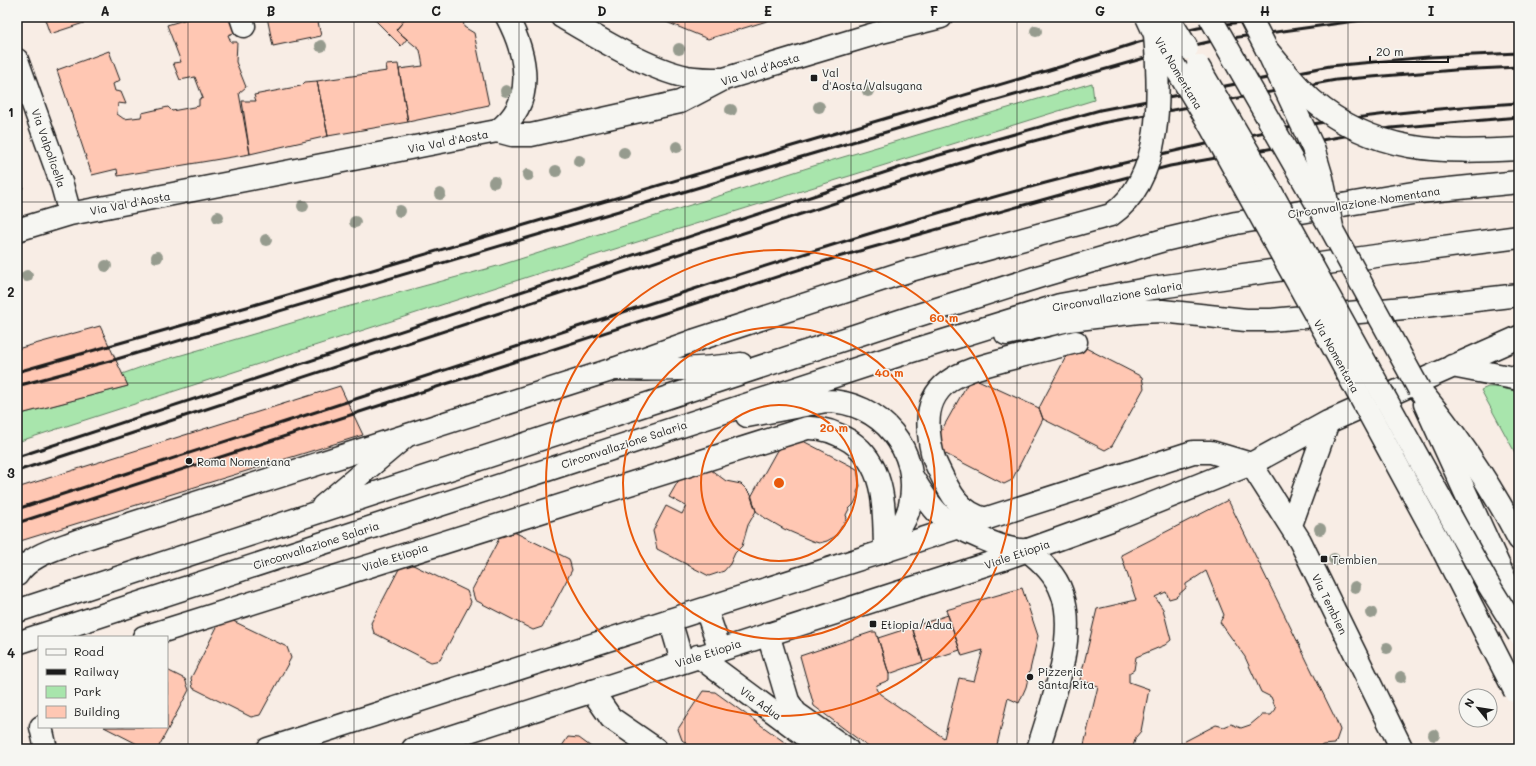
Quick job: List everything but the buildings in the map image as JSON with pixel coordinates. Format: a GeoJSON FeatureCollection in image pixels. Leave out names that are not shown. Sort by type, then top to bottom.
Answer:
{"type":"FeatureCollection","features":[{"type":"Feature","properties":{"kind":"main road"},"geometry":{"type":"LineString","coordinates":[[496,131],[510,120],[519,107],[525,81],[521,54],[507,17]]}},
{"type":"Feature","properties":{"kind":"main road"},"geometry":{"type":"LineString","coordinates":[[562,17],[626,52],[670,72],[701,79],[724,79]]}},
{"type":"Feature","properties":{"kind":"main road","name":"Via Val d'Aosta"},"geometry":{"type":"LineString","coordinates":[[17,230],[70,214],[496,131],[512,135],[531,135],[680,102],[724,79],[879,25],[941,17]]}},
{"type":"Feature","properties":{"kind":"main road"},"geometry":{"type":"LineString","coordinates":[[1210,17],[1333,232],[1419,389],[1519,610]]}},
{"type":"Feature","properties":{"kind":"main road"},"geometry":{"type":"LineString","coordinates":[[1250,17],[1313,148],[1322,178],[1333,232]]}},
{"type":"Feature","properties":{"kind":"main road"},"geometry":{"type":"LineString","coordinates":[[17,575],[28,563],[48,552],[230,492],[614,370],[693,341],[911,270],[1111,215],[1123,206],[1137,188],[1144,175],[1150,155],[1158,85],[1156,22]]}},
{"type":"Feature","properties":{"kind":"main road","name":"Via Nomentana"},"geometry":{"type":"LineString","coordinates":[[1156,22],[1193,57],[1263,177],[1488,584],[1519,634]]}},
{"type":"Feature","properties":{"kind":"main road","name":"Via Nomentana"},"geometry":{"type":"LineString","coordinates":[[1156,22],[1206,118],[1440,544],[1517,695]]}},
{"type":"Feature","properties":{"kind":"main road"},"geometry":{"type":"LineString","coordinates":[[1267,50],[1300,88],[1313,100],[1346,124],[1368,135],[1392,143],[1437,150],[1461,151],[1519,148]]}},
{"type":"Feature","properties":{"kind":"main road","name":"Via Valpolicella"},"geometry":{"type":"LineString","coordinates":[[17,60],[62,185],[70,214]]}},
{"type":"Feature","properties":{"kind":"main road","name":"Circonvallazione Nomentana"},"geometry":{"type":"LineString","coordinates":[[802,355],[1041,276],[1164,240],[1236,223],[1419,192],[1519,182]]}},
{"type":"Feature","properties":{"kind":"main road","name":"Circonvallazione Salaria"},"geometry":{"type":"LineString","coordinates":[[38,636],[932,344],[1060,305],[1141,290],[1519,237]]}},
{"type":"Feature","properties":{"kind":"main road"},"geometry":{"type":"LineString","coordinates":[[932,344],[1017,332],[1069,320],[1101,315],[1162,311],[1246,320],[1271,320],[1416,308],[1519,295]]}},
{"type":"Feature","properties":{"kind":"main road"},"geometry":{"type":"LineString","coordinates":[[1452,366],[1519,337]]}},
{"type":"Feature","properties":{"kind":"main road"},"geometry":{"type":"LineString","coordinates":[[986,519],[966,510],[960,505],[949,491],[936,464],[931,448],[928,422],[930,407],[933,399],[940,389],[960,373],[1076,342]]}},
{"type":"Feature","properties":{"kind":"main road"},"geometry":{"type":"LineString","coordinates":[[614,370],[713,368],[802,355]]}},
{"type":"Feature","properties":{"kind":"main road"},"geometry":{"type":"LineString","coordinates":[[17,611],[802,355]]}},
{"type":"Feature","properties":{"kind":"main road"},"geometry":{"type":"LineString","coordinates":[[1452,366],[1519,379]]}},
{"type":"Feature","properties":{"kind":"main road","name":"Viale Etiopia"},"geometry":{"type":"LineString","coordinates":[[413,749],[1027,550],[1121,517],[1251,464],[1328,422],[1452,366]]}},
{"type":"Feature","properties":{"kind":"main road"},"geometry":{"type":"LineString","coordinates":[[1419,389],[1445,421],[1484,477],[1519,539]]}},
{"type":"Feature","properties":{"kind":"main road"},"geometry":{"type":"LineString","coordinates":[[702,419],[769,413],[826,401],[848,403],[870,412],[883,421],[893,432],[904,453],[911,476],[911,498],[908,512],[885,551]]}},
{"type":"Feature","properties":{"kind":"main road"},"geometry":{"type":"LineString","coordinates":[[1290,525],[1328,422]]}},
{"type":"Feature","properties":{"kind":"main road","name":"Viale Etiopia"},"geometry":{"type":"LineString","coordinates":[[147,636],[807,428],[816,428],[837,433],[860,449],[872,464],[882,494],[885,551]]}},
{"type":"Feature","properties":{"kind":"main road"},"geometry":{"type":"LineString","coordinates":[[314,514],[406,436]]}},
{"type":"Feature","properties":{"kind":"main road"},"geometry":{"type":"LineString","coordinates":[[268,749],[1193,452],[1211,452],[1251,464]]}},
{"type":"Feature","properties":{"kind":"main road","name":"Via Tembien"},"geometry":{"type":"LineString","coordinates":[[1251,464],[1290,525],[1402,749]]}},
{"type":"Feature","properties":{"kind":"main road"},"geometry":{"type":"LineString","coordinates":[[911,476],[933,508],[944,518],[960,527],[1001,545],[1019,551],[1027,550],[1046,567],[1058,584],[1062,593],[1066,613],[1063,657],[1038,749]]}},
{"type":"Feature","properties":{"kind":"main road"},"geometry":{"type":"LineString","coordinates":[[706,609],[720,650]]}},
{"type":"Feature","properties":{"kind":"main road"},"geometry":{"type":"LineString","coordinates":[[670,620],[690,659]]}},
{"type":"Feature","properties":{"kind":"main road","name":"Via Adua"},"geometry":{"type":"LineString","coordinates":[[768,634],[788,701],[796,714],[847,749]]}},
{"type":"Feature","properties":{"kind":"main road","name":"Circonvallazione Salaria"},"geometry":{"type":"LineString","coordinates":[[17,643],[38,636]]}},
{"type":"Feature","properties":{"kind":"main road","name":"Via Adua"},"geometry":{"type":"LineString","coordinates":[[690,659],[819,746]]}},
{"type":"Feature","properties":{"kind":"main road"},"geometry":{"type":"LineString","coordinates":[[592,691],[611,718],[656,749]]}},
{"type":"Feature","properties":{"kind":"main road"},"geometry":{"type":"LineString","coordinates":[[796,714],[819,746]]}},
{"type":"Feature","properties":{"kind":"main road"},"geometry":{"type":"LineString","coordinates":[[41,728],[46,749]]}},
{"type":"Feature","properties":{"kind":"green space"},"geometry":{"type":"Polygon","coordinates":[[[1092,83],[1094,100],[602,253],[17,442],[17,415],[128,386],[122,374],[147,365],[343,308],[501,265],[823,163],[1092,83]]]}},
{"type":"Feature","properties":{"kind":"green space"},"geometry":{"type":"Polygon","coordinates":[[[1488,387],[1497,387],[1519,392],[1519,460],[1481,390],[1488,387]]]}},
{"type":"Feature","properties":{"kind":"railway"},"geometry":{"type":"LineString","coordinates":[[17,372],[247,307],[1073,63],[1139,42],[1198,28],[1277,17]]}},
{"type":"Feature","properties":{"kind":"railway"},"geometry":{"type":"LineString","coordinates":[[17,386],[117,359],[937,117],[1173,50],[1217,40],[1384,17]]}},
{"type":"Feature","properties":{"kind":"railway"},"geometry":{"type":"LineString","coordinates":[[17,457],[929,158],[1100,110],[1330,66],[1428,57],[1519,53]]}},
{"type":"Feature","properties":{"kind":"railway"},"geometry":{"type":"LineString","coordinates":[[17,471],[899,182],[1026,143],[1102,123],[1336,80],[1455,70],[1519,67]]}},
{"type":"Feature","properties":{"kind":"railway"},"geometry":{"type":"LineString","coordinates":[[17,509],[832,245],[1049,182],[1122,163],[1270,131],[1394,113],[1519,103]]}},
{"type":"Feature","properties":{"kind":"railway"},"geometry":{"type":"LineString","coordinates":[[17,523],[838,257],[1067,193],[1170,166],[1391,128],[1519,117]]}},
{"type":"Feature","properties":{"kind":"place","name":"Val d'Aosta/Valsugana"},"geometry":{"type":"Point","coordinates":[814,78]}},
{"type":"Feature","properties":{"kind":"place","name":"Roma Nomentana"},"geometry":{"type":"Point","coordinates":[189,461]}},
{"type":"Feature","properties":{"kind":"place","name":"Tembien"},"geometry":{"type":"Point","coordinates":[1324,559]}},
{"type":"Feature","properties":{"kind":"place","name":"Etiopia/Adua"},"geometry":{"type":"Point","coordinates":[873,624]}},
{"type":"Feature","properties":{"kind":"place","name":"Pizzeria Santa Rita"},"geometry":{"type":"Point","coordinates":[1030,677]}}]}
